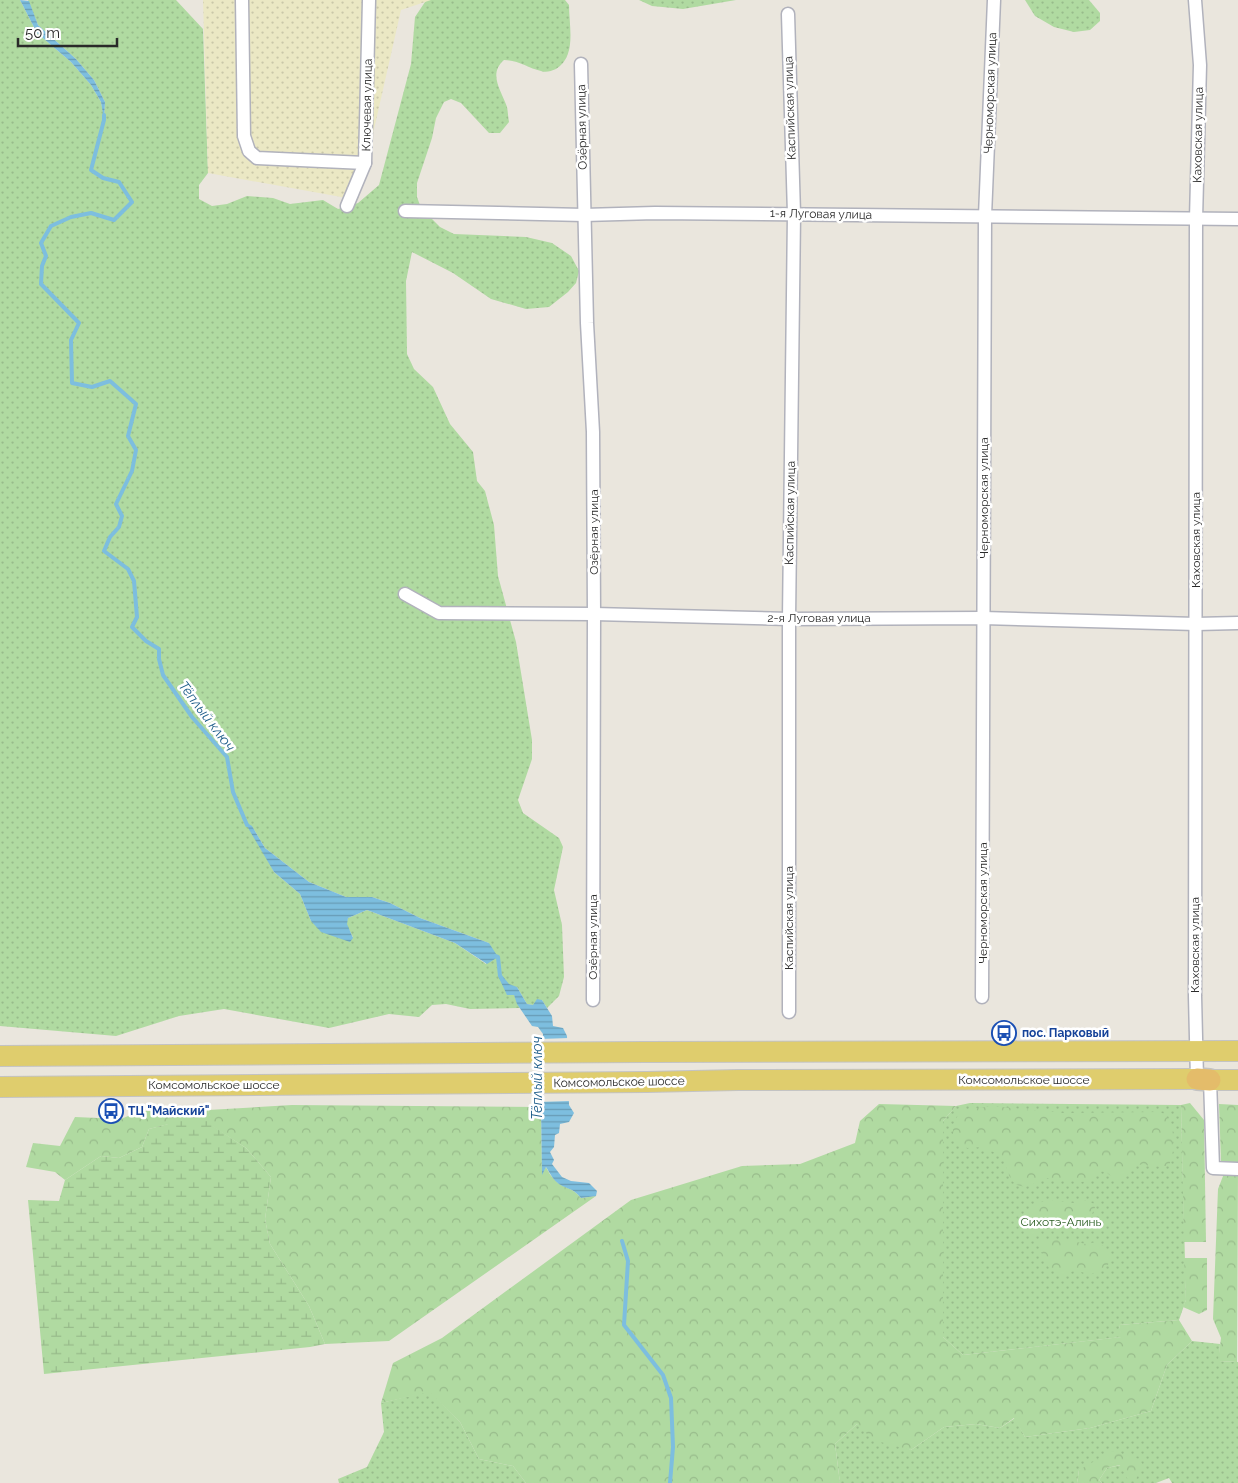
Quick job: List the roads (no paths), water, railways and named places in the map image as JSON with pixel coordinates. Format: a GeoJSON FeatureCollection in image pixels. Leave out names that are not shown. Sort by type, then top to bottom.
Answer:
{"type":"FeatureCollection","features":[{"type":"Feature","properties":{"kind":"main road"},"geometry":{"type":"LineString","coordinates":[[0,1056],[1196,1046],[1238,1051]]}},
{"type":"Feature","properties":{"kind":"main road","name":"Комсомольское шоссе"},"geometry":{"type":"LineString","coordinates":[[0,1086],[450,1084],[738,1080],[1238,1080]]}},
{"type":"Feature","properties":{"kind":"street"},"geometry":{"type":"LineString","coordinates":[[242,0],[244,136],[249,150],[257,158],[365,163]]}},
{"type":"Feature","properties":{"kind":"street","name":"Ключевая улица"},"geometry":{"type":"LineString","coordinates":[[346,206],[365,163],[369,0]]}},
{"type":"Feature","properties":{"kind":"street","name":"Черноморская улица"},"geometry":{"type":"LineString","coordinates":[[982,997],[986,216],[994,0]]}},
{"type":"Feature","properties":{"kind":"street","name":"Каховская улица"},"geometry":{"type":"LineString","coordinates":[[1196,0],[1200,65],[1196,219],[1196,1046],[1203,1080],[1213,1168],[1238,1169]]}},
{"type":"Feature","properties":{"kind":"street","name":"Каспийская улица"},"geometry":{"type":"LineString","coordinates":[[788,14],[794,214],[789,619],[790,1012]]}},
{"type":"Feature","properties":{"kind":"street","name":"Озёрная улица"},"geometry":{"type":"LineString","coordinates":[[581,64],[587,323],[593,432],[593,1000]]}},
{"type":"Feature","properties":{"kind":"street","name":"1-я Луговая улица"},"geometry":{"type":"LineString","coordinates":[[405,211],[584,216],[655,213],[1238,219]]}},
{"type":"Feature","properties":{"kind":"street","name":"2-я Луговая улица"},"geometry":{"type":"LineString","coordinates":[[405,594],[439,613],[594,614],[789,619],[983,618],[1238,624]]}},
{"type":"Feature","properties":{"kind":"water"},"geometry":{"type":"Polygon","coordinates":[[[20,0],[29,1],[38,25],[76,59],[94,80],[105,102],[104,120],[101,102],[91,85],[71,62],[37,33],[20,0]]]}},
{"type":"Feature","properties":{"kind":"water"},"geometry":{"type":"Polygon","coordinates":[[[244,821],[252,826],[265,848],[309,882],[346,897],[372,897],[390,903],[420,918],[489,943],[498,957],[487,964],[455,943],[367,910],[348,918],[347,924],[353,938],[350,942],[321,932],[311,921],[300,894],[274,872],[244,821]]]}},
{"type":"Feature","properties":{"kind":"water"},"geometry":{"type":"Polygon","coordinates":[[[501,974],[509,984],[517,987],[527,1004],[533,1005],[537,999],[542,1000],[552,1016],[553,1026],[563,1028],[567,1036],[569,1105],[574,1113],[569,1122],[560,1124],[559,1133],[555,1135],[554,1147],[550,1152],[554,1160],[552,1164],[562,1177],[571,1181],[589,1183],[597,1191],[596,1196],[581,1198],[557,1182],[546,1167],[542,1175],[543,1034],[538,1027],[532,1026],[517,1004],[514,995],[507,995],[499,978],[501,974]]]}},
{"type":"Feature","properties":{"kind":"waterway","name":"Тёплый ключ"},"geometry":{"type":"LineString","coordinates":[[104,115],[91,170],[103,178],[119,182],[132,202],[114,220],[91,213],[71,217],[51,226],[41,243],[46,256],[42,266],[41,284],[79,323],[71,340],[72,383],[92,387],[110,381],[136,404],[128,436],[136,450],[132,471],[116,504],[122,516],[119,527],[110,537],[104,551],[128,569],[134,581],[137,617],[132,627],[146,641],[159,649],[159,659],[163,675],[192,717],[227,757],[233,792],[247,825]]}},
{"type":"Feature","properties":{"kind":"waterway","name":"Тёплый ключ"},"geometry":{"type":"LineString","coordinates":[[495,956],[498,957],[502,979]]}},
{"type":"Feature","properties":{"kind":"waterway","name":"Тёплый ключ"},"geometry":{"type":"LineString","coordinates":[[622,1241],[628,1261],[624,1325],[663,1375],[671,1398],[673,1447],[670,1483]]}},
{"type":"Feature","properties":{"kind":"place","name":"пос. Парковый"},"geometry":{"type":"Point","coordinates":[1004,1033]}},
{"type":"Feature","properties":{"kind":"place","name":"ТЦ \"Майский\""},"geometry":{"type":"Point","coordinates":[111,1111]}},
{"type":"Feature","properties":{"kind":"park label","name":"Сихотэ-Алинь"},"geometry":{"type":"Point","coordinates":[1061,1222]}}]}
